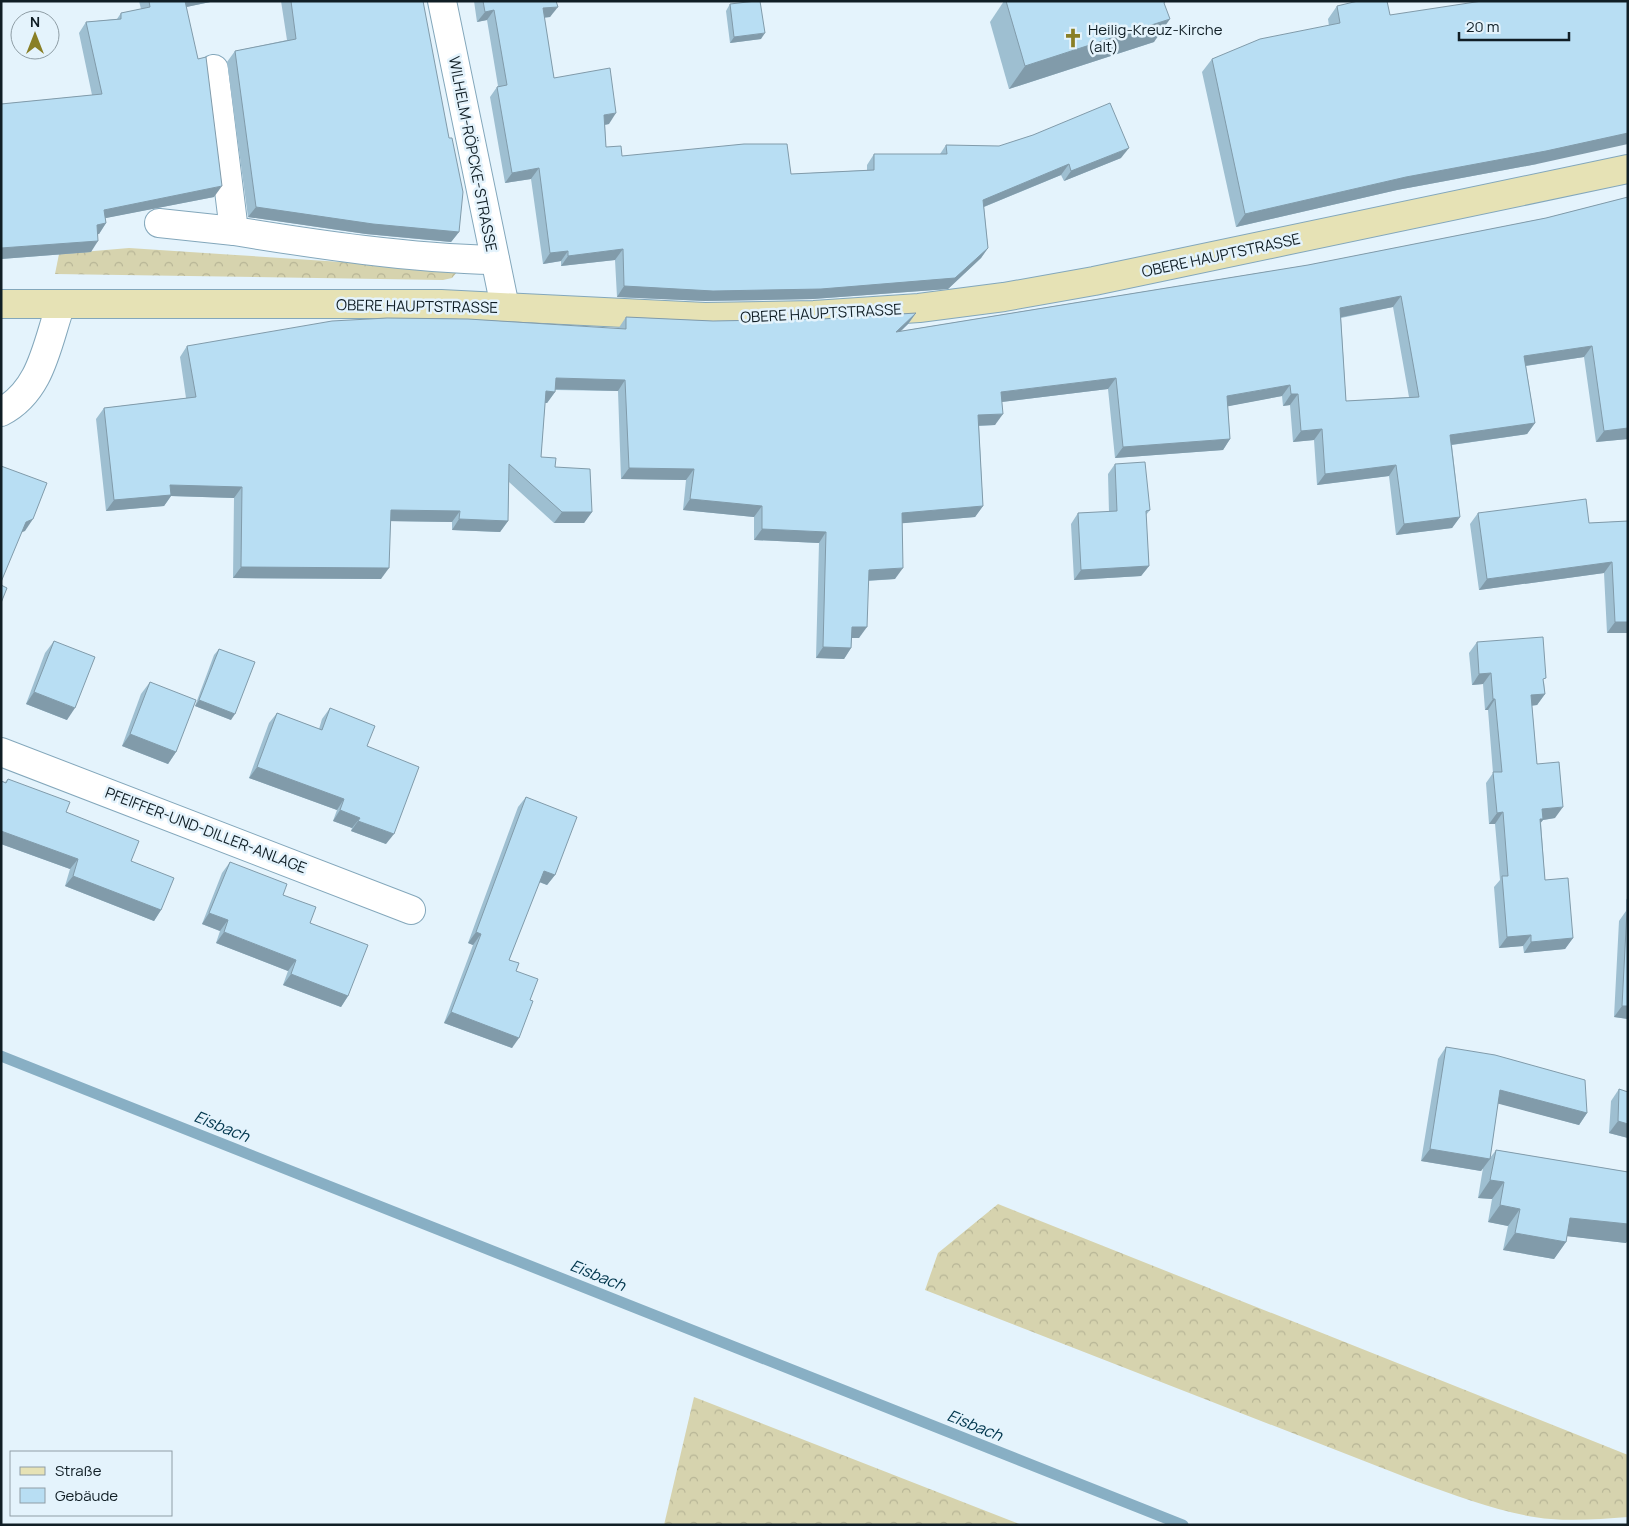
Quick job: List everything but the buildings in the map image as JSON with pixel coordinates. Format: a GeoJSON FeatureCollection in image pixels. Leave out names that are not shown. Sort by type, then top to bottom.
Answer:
{"type":"FeatureCollection","features":[{"type":"Feature","properties":{"kind":"main road","name":"OBERE HAUPTSTRASSE"},"geometry":{"type":"LineString","coordinates":[[1,304],[382,304],[505,307],[705,317],[814,315],[948,304],[1004,298],[1094,282],[1628,169]]}},
{"type":"Feature","properties":{"kind":"street","name":"WILHELM-RÖPCKE-STRASSE"},"geometry":{"type":"LineString","coordinates":[[442,1],[505,307]]}},
{"type":"Feature","properties":{"kind":"street"},"geometry":{"type":"LineString","coordinates":[[214,69],[234,230]]}},
{"type":"Feature","properties":{"kind":"street"},"geometry":{"type":"LineString","coordinates":[[159,223],[234,230],[298,242],[440,258],[495,260]]}},
{"type":"Feature","properties":{"kind":"street"},"geometry":{"type":"LineString","coordinates":[[1,412],[26,393],[38,376],[61,304]]}},
{"type":"Feature","properties":{"kind":"street","name":"PFEIFFER-UND-DILLER-ANLAGE"},"geometry":{"type":"LineString","coordinates":[[1,752],[411,910]]}},
{"type":"Feature","properties":{"kind":"green space"},"geometry":{"type":"Polygon","coordinates":[[[129,248],[448,269],[457,272],[452,278],[443,280],[55,274],[59,254],[129,248]]]}},
{"type":"Feature","properties":{"kind":"green space"},"geometry":{"type":"Polygon","coordinates":[[[998,1204],[1628,1455],[1628,1517],[1580,1520],[1551,1519],[1517,1514],[1483,1505],[1418,1482],[925,1290],[938,1253],[998,1204]]]}},
{"type":"Feature","properties":{"kind":"green space"},"geometry":{"type":"Polygon","coordinates":[[[694,1397],[1022,1525],[664,1525],[694,1397]]]}},
{"type":"Feature","properties":{"kind":"waterway","name":"Eisbach"},"geometry":{"type":"LineString","coordinates":[[1,1056],[1183,1525]]}},
{"type":"Feature","properties":{"kind":"place","name":"Heilig-Kreuz-Kirche (alt)"},"geometry":{"type":"Point","coordinates":[1073,38]}}]}
